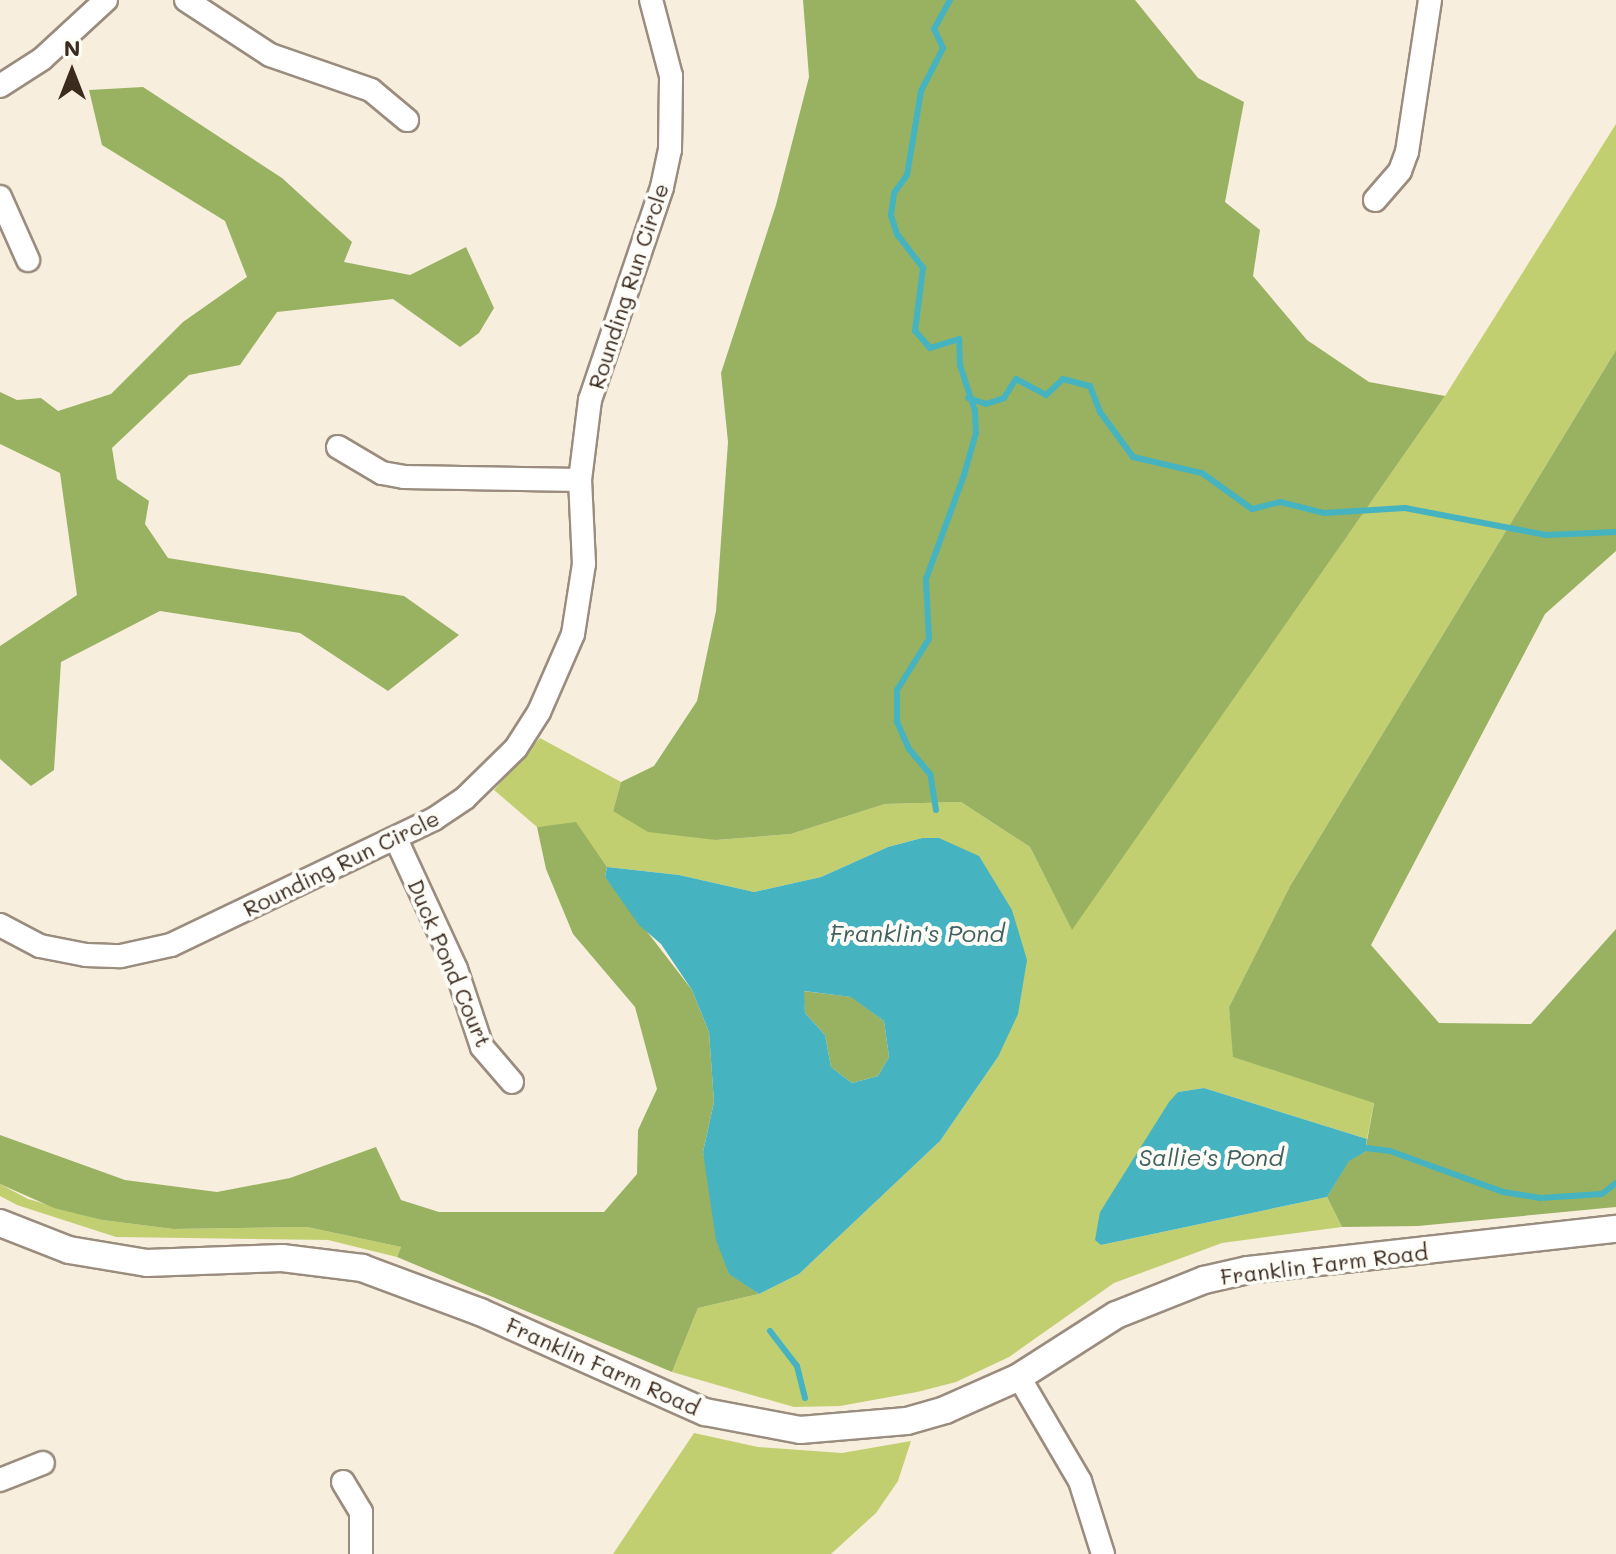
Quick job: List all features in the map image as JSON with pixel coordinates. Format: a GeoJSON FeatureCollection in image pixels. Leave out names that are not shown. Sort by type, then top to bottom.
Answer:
{"type":"FeatureCollection","features":[{"type":"Feature","properties":{"kind":"street"},"geometry":{"type":"LineString","coordinates":[[0,86],[42,59],[106,0]]}},
{"type":"Feature","properties":{"kind":"street"},"geometry":{"type":"LineString","coordinates":[[186,0],[270,55],[371,90],[407,120]]}},
{"type":"Feature","properties":{"kind":"street","name":"Rounding Run Circle"},"geometry":{"type":"LineString","coordinates":[[0,925],[55,950],[109,956],[147,952],[434,819],[483,782],[516,748],[539,712],[559,671],[580,603],[580,480],[590,400],[670,150],[671,76],[651,0]]}},
{"type":"Feature","properties":{"kind":"street"},"geometry":{"type":"LineString","coordinates":[[1375,200],[1400,171],[1407,152],[1430,0]]}},
{"type":"Feature","properties":{"kind":"street"},"geometry":{"type":"LineString","coordinates":[[0,197],[28,260]]}},
{"type":"Feature","properties":{"kind":"street"},"geometry":{"type":"LineString","coordinates":[[338,447],[371,468],[404,477],[580,480]]}},
{"type":"Feature","properties":{"kind":"street","name":"Duck Pond Court"},"geometry":{"type":"LineString","coordinates":[[396,839],[456,969],[482,1047],[512,1082]]}},
{"type":"Feature","properties":{"kind":"street","name":"Franklin Farm Road"},"geometry":{"type":"LineString","coordinates":[[0,1223],[69,1250],[147,1263],[282,1258],[362,1268],[480,1312],[705,1412],[800,1430],[907,1421],[966,1402],[1019,1377],[1116,1315],[1204,1280],[1248,1270],[1616,1229]]}},
{"type":"Feature","properties":{"kind":"street"},"geometry":{"type":"LineString","coordinates":[[1019,1377],[1080,1481],[1103,1554]]}},
{"type":"Feature","properties":{"kind":"street"},"geometry":{"type":"LineString","coordinates":[[0,1480],[43,1463]]}},
{"type":"Feature","properties":{"kind":"street"},"geometry":{"type":"LineString","coordinates":[[343,1482],[361,1512],[361,1554]]}},
{"type":"Feature","properties":{"kind":"green space"},"geometry":{"type":"Polygon","coordinates":[[[803,0],[1135,0],[1198,78],[1244,102],[1225,202],[1260,230],[1253,276],[1307,340],[1369,382],[1445,396],[1072,930],[1030,847],[961,802],[885,804],[791,834],[716,840],[648,832],[613,811],[621,782],[654,766],[697,701],[716,611],[728,442],[721,373],[776,205],[809,77],[803,0]]]}},
{"type":"Feature","properties":{"kind":"green space"},"geometry":{"type":"Polygon","coordinates":[[[143,87],[282,178],[352,242],[344,262],[410,275],[466,247],[494,308],[479,333],[460,347],[393,299],[277,312],[240,365],[189,375],[112,448],[117,479],[149,501],[145,524],[168,558],[404,596],[459,635],[388,691],[300,633],[160,611],[61,662],[54,770],[31,786],[0,759],[0,646],[77,595],[60,473],[0,444],[0,392],[17,400],[41,398],[58,411],[111,394],[183,322],[247,277],[225,221],[102,145],[89,90],[143,87]]]}},
{"type":"Feature","properties":{"kind":"green space"},"geometry":{"type":"Polygon","coordinates":[[[1616,124],[1616,350],[1290,886],[1229,1007],[1234,1057],[1374,1102],[1367,1139],[1204,1088],[1178,1092],[1100,1212],[1101,1245],[1327,1197],[1342,1227],[1222,1243],[1114,1283],[1009,1357],[956,1382],[917,1392],[840,1406],[794,1407],[672,1372],[698,1308],[759,1294],[799,1274],[940,1141],[998,1057],[979,856],[922,838],[888,847],[821,877],[754,892],[679,875],[607,867],[576,823],[537,827],[494,790],[540,738],[621,782],[613,811],[716,840],[791,834],[885,804],[961,802],[1030,847],[1072,929],[1445,396],[1616,124]]]}},
{"type":"Feature","properties":{"kind":"green space"},"geometry":{"type":"Polygon","coordinates":[[[1616,350],[1616,551],[1545,614],[1371,945],[1439,1023],[1531,1024],[1616,929],[1616,1207],[1418,1226],[1342,1227],[1327,1197],[1349,1160],[1365,1152],[1374,1103],[1233,1057],[1229,1007],[1290,886],[1616,350]]]}},
{"type":"Feature","properties":{"kind":"green space"},"geometry":{"type":"Polygon","coordinates":[[[576,822],[607,867],[605,877],[692,990],[709,1032],[714,1102],[703,1152],[729,1273],[759,1294],[698,1308],[672,1372],[397,1257],[401,1247],[307,1227],[173,1229],[102,1220],[54,1208],[0,1184],[0,1135],[125,1180],[217,1192],[290,1178],[376,1147],[401,1200],[439,1212],[604,1212],[637,1174],[638,1130],[657,1089],[635,1007],[573,934],[546,869],[537,827],[576,822]]]}},
{"type":"Feature","properties":{"kind":"green space"},"geometry":{"type":"Polygon","coordinates":[[[803,991],[852,997],[884,1021],[889,1057],[878,1076],[852,1083],[831,1067],[825,1035],[805,1013],[803,991]]]}},
{"type":"Feature","properties":{"kind":"green space"},"geometry":{"type":"Polygon","coordinates":[[[0,1184],[28,1199],[102,1220],[173,1229],[307,1227],[401,1247],[397,1257],[328,1240],[116,1237],[17,1205],[0,1196],[0,1184]]]}},
{"type":"Feature","properties":{"kind":"green space"},"geometry":{"type":"Polygon","coordinates":[[[694,1433],[758,1447],[842,1453],[911,1441],[898,1481],[876,1513],[831,1554],[613,1554],[694,1433]]]}},
{"type":"Feature","properties":{"kind":"water","name":"Franklin's Pond"},"geometry":{"type":"Polygon","coordinates":[[[922,838],[939,838],[979,856],[1012,910],[1027,960],[1018,1014],[998,1057],[940,1141],[799,1274],[759,1294],[729,1274],[716,1240],[703,1152],[714,1102],[709,1032],[692,990],[661,944],[639,925],[605,877],[607,867],[679,875],[754,892],[821,877],[888,847],[922,838]],[[804,991],[805,1013],[825,1035],[831,1067],[852,1083],[878,1076],[889,1057],[884,1021],[851,997],[804,991]]]}},
{"type":"Feature","properties":{"kind":"water","name":"Sallie's Pond"},"geometry":{"type":"Polygon","coordinates":[[[1204,1088],[1367,1139],[1365,1152],[1349,1161],[1327,1197],[1101,1245],[1095,1240],[1100,1212],[1169,1102],[1178,1092],[1204,1088]]]}},
{"type":"Feature","properties":{"kind":"waterway"},"geometry":{"type":"LineString","coordinates":[[936,810],[930,774],[909,749],[897,722],[897,690],[929,639],[926,579],[964,475],[976,433],[975,411],[960,365],[959,339],[930,348],[915,331],[923,268],[897,234],[891,215],[894,193],[907,175],[921,91],[943,48],[934,29],[950,0]]}},
{"type":"Feature","properties":{"kind":"waterway"},"geometry":{"type":"LineString","coordinates":[[968,398],[986,404],[1004,398],[1016,379],[1046,395],[1063,379],[1090,386],[1100,412],[1133,457],[1202,473],[1252,509],[1280,502],[1324,513],[1405,508],[1546,535],[1616,532]]}},
{"type":"Feature","properties":{"kind":"waterway"},"geometry":{"type":"LineString","coordinates":[[1366,1148],[1390,1151],[1503,1192],[1540,1198],[1602,1194],[1616,1183]]}},
{"type":"Feature","properties":{"kind":"waterway"},"geometry":{"type":"LineString","coordinates":[[770,1331],[797,1366],[805,1398]]}}]}
